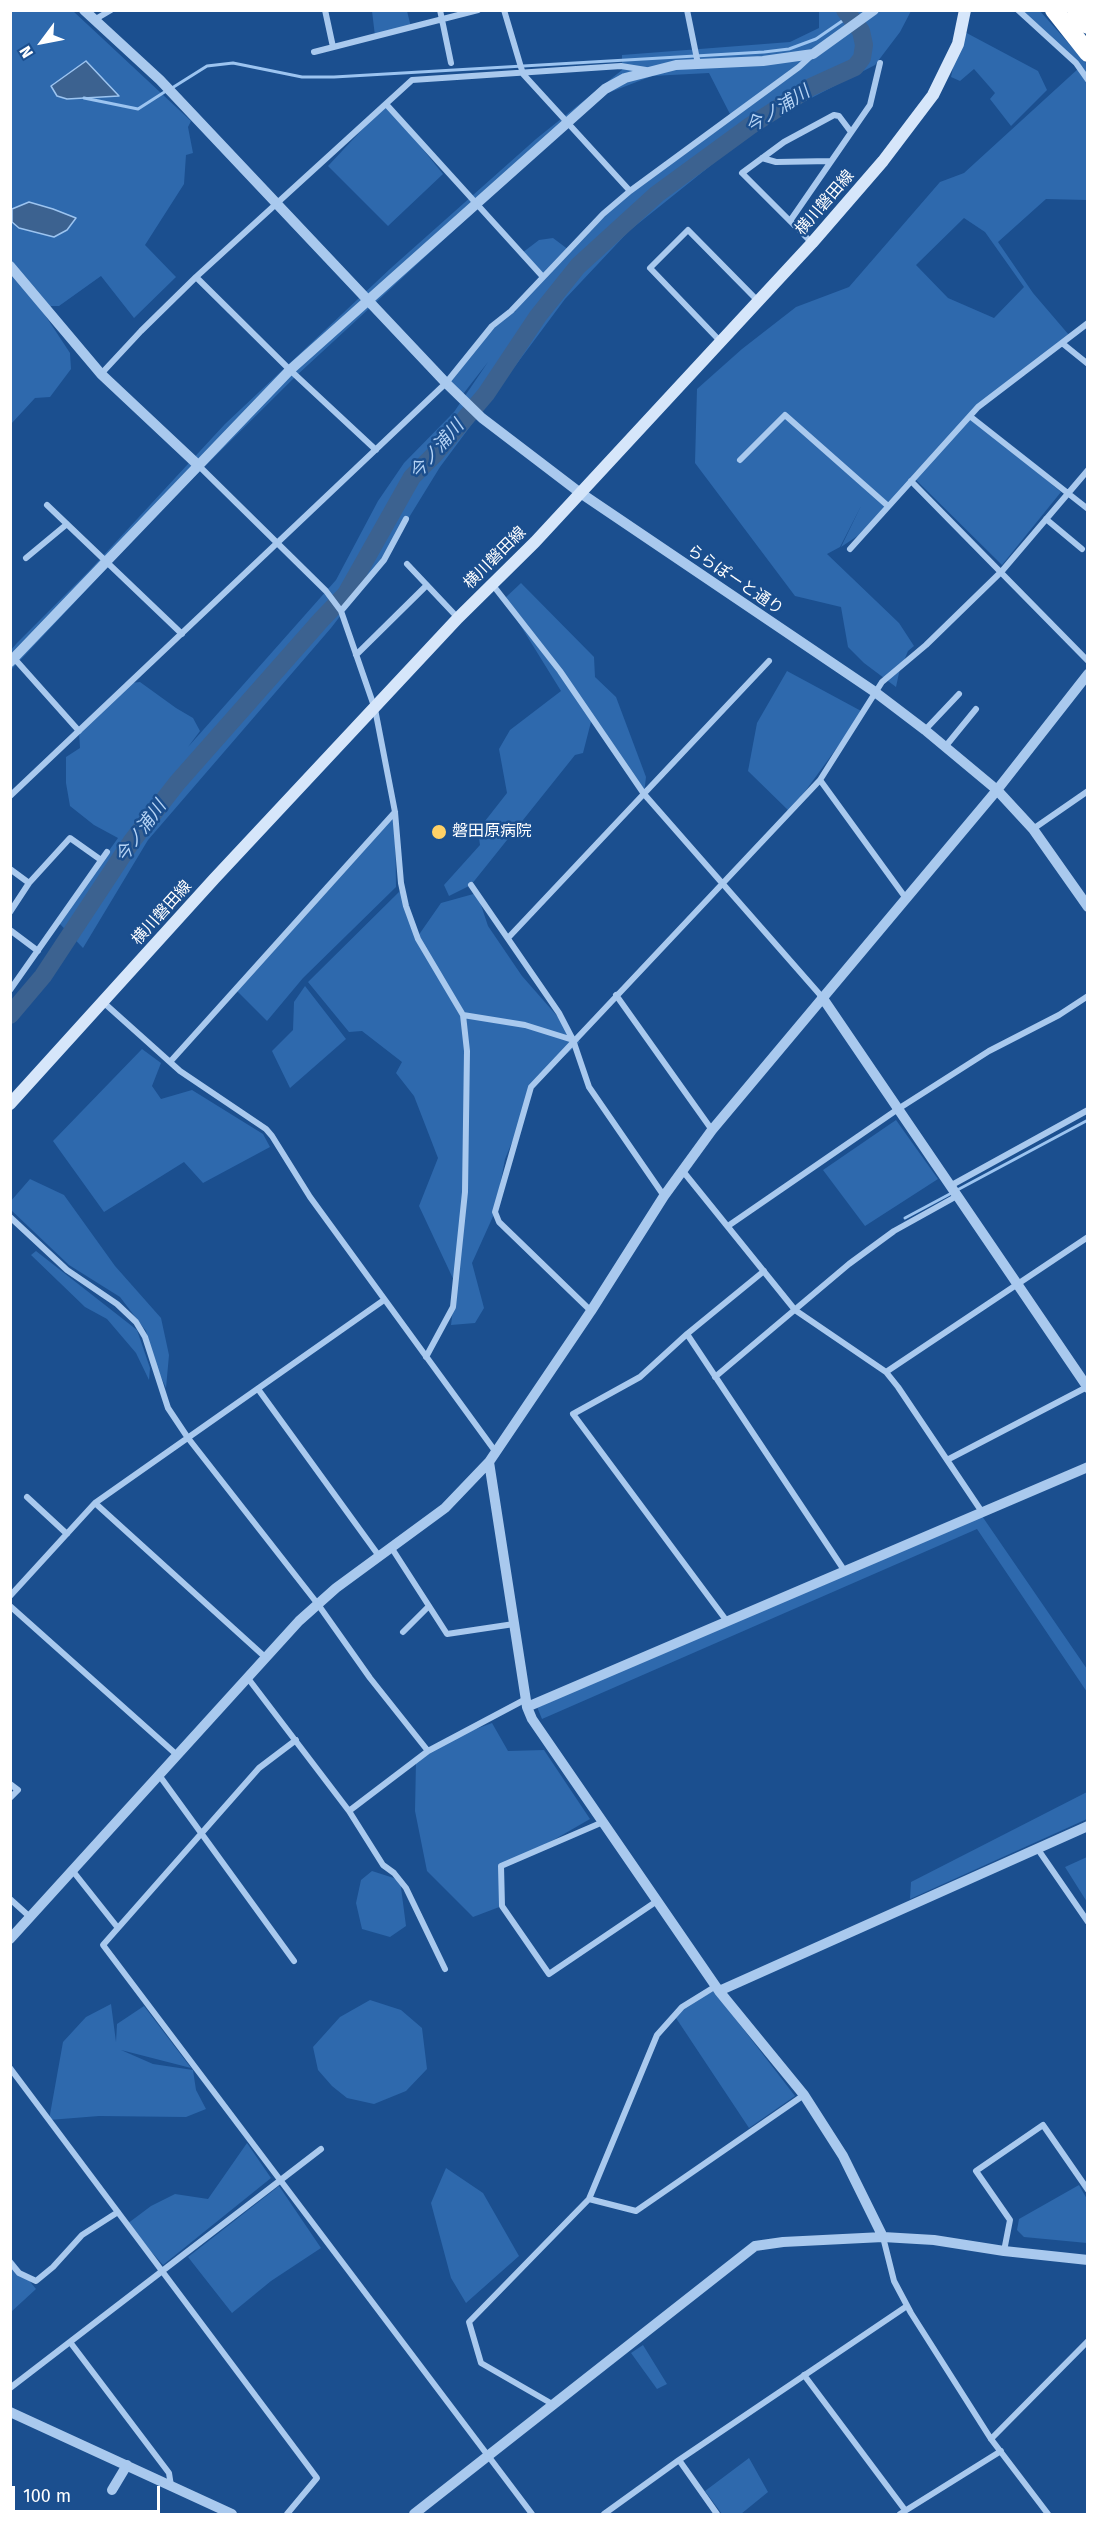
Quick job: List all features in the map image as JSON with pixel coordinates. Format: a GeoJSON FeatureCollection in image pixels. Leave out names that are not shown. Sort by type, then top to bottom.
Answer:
{"type":"FeatureCollection","features":[{"type":"Feature","properties":{"kind":"highway"},"geometry":{"type":"LineString","coordinates":[[1076,10],[1088,25]]}},
{"type":"Feature","properties":{"kind":"highway"},"geometry":{"type":"LineString","coordinates":[[1054,11],[1088,53]]}},
{"type":"Feature","properties":{"kind":"main road","name":"横川磐田線"},"geometry":{"type":"LineString","coordinates":[[10,1104],[214,879],[458,618],[535,542],[812,243],[883,161],[933,95],[958,44],[965,10]]}},
{"type":"Feature","properties":{"kind":"street","name":"ららぽーと通り"},"geometry":{"type":"LineString","coordinates":[[84,10],[160,80],[460,398],[482,418],[579,492],[875,693],[925,730],[997,790]]}},
{"type":"Feature","properties":{"kind":"street"},"geometry":{"type":"LineString","coordinates":[[94,20],[111,10]]}},
{"type":"Feature","properties":{"kind":"street"},"geometry":{"type":"LineString","coordinates":[[325,10],[333,47]]}},
{"type":"Feature","properties":{"kind":"street"},"geometry":{"type":"LineString","coordinates":[[440,10],[451,63]]}},
{"type":"Feature","properties":{"kind":"street"},"geometry":{"type":"LineString","coordinates":[[314,51],[478,10]]}},
{"type":"Feature","properties":{"kind":"street"},"geometry":{"type":"LineString","coordinates":[[504,10],[524,74],[630,191]]}},
{"type":"Feature","properties":{"kind":"street"},"geometry":{"type":"LineString","coordinates":[[687,10],[698,64]]}},
{"type":"Feature","properties":{"kind":"street"},"geometry":{"type":"LineString","coordinates":[[10,796],[446,383],[492,326],[511,311],[603,214],[630,191],[799,68],[813,54],[874,10]]}},
{"type":"Feature","properties":{"kind":"street"},"geometry":{"type":"LineString","coordinates":[[1018,10],[1076,63],[1088,80]]}},
{"type":"Feature","properties":{"kind":"street"},"geometry":{"type":"LineString","coordinates":[[79,730],[12,658],[290,370],[605,89],[625,78],[650,70],[698,64],[790,59],[813,54]]}},
{"type":"Feature","properties":{"kind":"street"},"geometry":{"type":"LineString","coordinates":[[790,221],[870,105],[880,63]]}},
{"type":"Feature","properties":{"kind":"street"},"geometry":{"type":"LineString","coordinates":[[101,374],[196,277],[279,204],[412,80],[621,66],[650,70]]}},
{"type":"Feature","properties":{"kind":"street"},"geometry":{"type":"LineString","coordinates":[[386,104],[543,277]]}},
{"type":"Feature","properties":{"kind":"street"},"geometry":{"type":"LineString","coordinates":[[812,243],[741,172],[784,142],[834,115],[839,116],[851,132]]}},
{"type":"Feature","properties":{"kind":"street"},"geometry":{"type":"LineString","coordinates":[[762,158],[776,162],[831,161]]}},
{"type":"Feature","properties":{"kind":"street"},"geometry":{"type":"LineString","coordinates":[[720,341],[650,268],[688,230],[758,302]]}},
{"type":"Feature","properties":{"kind":"street"},"geometry":{"type":"LineString","coordinates":[[10,266],[101,374],[277,542],[326,591],[341,611],[375,709],[395,812],[401,884],[406,906],[418,939],[463,1016],[467,1051],[465,1192],[453,1308],[426,1357]]}},
{"type":"Feature","properties":{"kind":"street"},"geometry":{"type":"LineString","coordinates":[[196,277],[290,370],[376,450]]}},
{"type":"Feature","properties":{"kind":"street"},"geometry":{"type":"LineString","coordinates":[[850,549],[978,407],[1088,323]]}},
{"type":"Feature","properties":{"kind":"street"},"geometry":{"type":"LineString","coordinates":[[1062,343],[1088,364]]}},
{"type":"Feature","properties":{"kind":"street"},"geometry":{"type":"LineString","coordinates":[[740,459],[784,415],[888,506]]}},
{"type":"Feature","properties":{"kind":"street"},"geometry":{"type":"LineString","coordinates":[[971,417],[1088,509]]}},
{"type":"Feature","properties":{"kind":"street"},"geometry":{"type":"LineString","coordinates":[[591,1311],[499,1221],[495,1212],[531,1087],[820,780],[882,682],[926,645],[1002,571],[1088,470]]}},
{"type":"Feature","properties":{"kind":"street"},"geometry":{"type":"LineString","coordinates":[[911,481],[1088,661]]}},
{"type":"Feature","properties":{"kind":"street"},"geometry":{"type":"LineString","coordinates":[[47,505],[182,634]]}},
{"type":"Feature","properties":{"kind":"street"},"geometry":{"type":"LineString","coordinates":[[341,611],[384,560],[406,519]]}},
{"type":"Feature","properties":{"kind":"street"},"geometry":{"type":"LineString","coordinates":[[1046,519],[1082,549]]}},
{"type":"Feature","properties":{"kind":"street"},"geometry":{"type":"LineString","coordinates":[[26,558],[67,524]]}},
{"type":"Feature","properties":{"kind":"street"},"geometry":{"type":"LineString","coordinates":[[407,564],[458,618]]}},
{"type":"Feature","properties":{"kind":"street"},"geometry":{"type":"LineString","coordinates":[[492,584],[560,670],[644,794],[822,997],[1087,1385],[947,1460]]}},
{"type":"Feature","properties":{"kind":"street"},"geometry":{"type":"LineString","coordinates":[[356,655],[427,585]]}},
{"type":"Feature","properties":{"kind":"street"},"geometry":{"type":"LineString","coordinates":[[508,938],[769,661]]}},
{"type":"Feature","properties":{"kind":"street"},"geometry":{"type":"LineString","coordinates":[[10,1939],[265,1657],[318,1603],[445,1508],[489,1462],[591,1311],[664,1196],[712,1130],[997,790],[1088,674]]}},
{"type":"Feature","properties":{"kind":"street"},"geometry":{"type":"LineString","coordinates":[[925,730],[959,694]]}},
{"type":"Feature","properties":{"kind":"street"},"geometry":{"type":"LineString","coordinates":[[945,747],[976,709]]}},
{"type":"Feature","properties":{"kind":"street"},"geometry":{"type":"LineString","coordinates":[[820,780],[905,897]]}},
{"type":"Feature","properties":{"kind":"street"},"geometry":{"type":"LineString","coordinates":[[997,790],[1033,829],[1088,907]]}},
{"type":"Feature","properties":{"kind":"street"},"geometry":{"type":"LineString","coordinates":[[1033,829],[1088,791]]}},
{"type":"Feature","properties":{"kind":"street"},"geometry":{"type":"LineString","coordinates":[[170,1062],[395,812]]}},
{"type":"Feature","properties":{"kind":"street"},"geometry":{"type":"LineString","coordinates":[[10,912],[29,883],[70,838],[101,860]]}},
{"type":"Feature","properties":{"kind":"street"},"geometry":{"type":"LineString","coordinates":[[12,986],[107,852]]}},
{"type":"Feature","properties":{"kind":"street"},"geometry":{"type":"LineString","coordinates":[[10,868],[29,883]]}},
{"type":"Feature","properties":{"kind":"street"},"geometry":{"type":"LineString","coordinates":[[471,885],[559,1013],[573,1040],[589,1087],[664,1196]]}},
{"type":"Feature","properties":{"kind":"street"},"geometry":{"type":"LineString","coordinates":[[10,930],[38,951]]}},
{"type":"Feature","properties":{"kind":"street"},"geometry":{"type":"LineString","coordinates":[[616,995],[712,1130]]}},
{"type":"Feature","properties":{"kind":"street"},"geometry":{"type":"LineString","coordinates":[[728,1226],[898,1109],[989,1051],[1059,1015],[1088,996]]}},
{"type":"Feature","properties":{"kind":"street"},"geometry":{"type":"LineString","coordinates":[[103,1002],[180,1071],[266,1129],[310,1197],[495,1451]]}},
{"type":"Feature","properties":{"kind":"street"},"geometry":{"type":"LineString","coordinates":[[463,1016],[525,1025],[573,1040]]}},
{"type":"Feature","properties":{"kind":"street"},"geometry":{"type":"LineString","coordinates":[[950,1186],[1088,1110]]}},
{"type":"Feature","properties":{"kind":"street"},"geometry":{"type":"LineString","coordinates":[[682,1170],[795,1310],[886,1372],[982,1512]]}},
{"type":"Feature","properties":{"kind":"street"},"geometry":{"type":"LineString","coordinates":[[715,1377],[849,1264],[894,1231],[957,1196]]}},
{"type":"Feature","properties":{"kind":"street"},"geometry":{"type":"LineString","coordinates":[[10,1217],[67,1270],[117,1304],[136,1322],[145,1337],[168,1408],[188,1438],[318,1603],[370,1678],[428,1752]]}},
{"type":"Feature","properties":{"kind":"street"},"geometry":{"type":"LineString","coordinates":[[886,1372],[1088,1237]]}},
{"type":"Feature","properties":{"kind":"street"},"geometry":{"type":"LineString","coordinates":[[726,1620],[573,1414],[640,1377],[687,1334],[764,1271]]}},
{"type":"Feature","properties":{"kind":"street"},"geometry":{"type":"LineString","coordinates":[[10,1596],[95,1503],[384,1300]]}},
{"type":"Feature","properties":{"kind":"street"},"geometry":{"type":"LineString","coordinates":[[687,1334],[844,1570]]}},
{"type":"Feature","properties":{"kind":"street"},"geometry":{"type":"LineString","coordinates":[[258,1389],[379,1556]]}},
{"type":"Feature","properties":{"kind":"street"},"geometry":{"type":"LineString","coordinates":[[489,1462],[527,1703],[532,1719],[717,1988],[804,2095],[843,2156],[883,2237],[894,2281],[907,2306],[991,2439],[1048,2514]]}},
{"type":"Feature","properties":{"kind":"street"},"geometry":{"type":"LineString","coordinates":[[349,1811],[428,1752],[527,1703],[1088,1467]]}},
{"type":"Feature","properties":{"kind":"street"},"geometry":{"type":"LineString","coordinates":[[27,1497],[66,1533]]}},
{"type":"Feature","properties":{"kind":"street"},"geometry":{"type":"LineString","coordinates":[[95,1503],[265,1657]]}},
{"type":"Feature","properties":{"kind":"street"},"geometry":{"type":"LineString","coordinates":[[391,1547],[447,1634],[514,1624]]}},
{"type":"Feature","properties":{"kind":"street"},"geometry":{"type":"LineString","coordinates":[[10,1606],[177,1755]]}},
{"type":"Feature","properties":{"kind":"street"},"geometry":{"type":"LineString","coordinates":[[402,1632],[429,1606]]}},
{"type":"Feature","properties":{"kind":"street"},"geometry":{"type":"LineString","coordinates":[[247,1677],[349,1811],[383,1865],[394,1873],[406,1888],[445,1969]]}},
{"type":"Feature","properties":{"kind":"street"},"geometry":{"type":"LineString","coordinates":[[296,1740],[259,1768],[103,1945],[532,2514]]}},
{"type":"Feature","properties":{"kind":"street"},"geometry":{"type":"LineString","coordinates":[[159,1774],[294,1961]]}},
{"type":"Feature","properties":{"kind":"street"},"geometry":{"type":"LineString","coordinates":[[10,1784],[18,1790],[10,1798]]}},
{"type":"Feature","properties":{"kind":"street"},"geometry":{"type":"LineString","coordinates":[[603,1822],[501,1866],[502,1906],[549,1974],[657,1901]]}},
{"type":"Feature","properties":{"kind":"street"},"geometry":{"type":"LineString","coordinates":[[555,2406],[481,2364],[469,2322],[590,2199],[657,2035],[682,2007],[717,1988],[1088,1826]]}},
{"type":"Feature","properties":{"kind":"street"},"geometry":{"type":"LineString","coordinates":[[1037,1848],[1088,1922]]}},
{"type":"Feature","properties":{"kind":"street"},"geometry":{"type":"LineString","coordinates":[[72,1870],[118,1928]]}},
{"type":"Feature","properties":{"kind":"street"},"geometry":{"type":"LineString","coordinates":[[10,1899],[30,1917]]}},
{"type":"Feature","properties":{"kind":"street"},"geometry":{"type":"LineString","coordinates":[[10,2068],[317,2478],[287,2514]]}},
{"type":"Feature","properties":{"kind":"street"},"geometry":{"type":"LineString","coordinates":[[590,2199],[636,2211],[804,2095]]}},
{"type":"Feature","properties":{"kind":"street"},"geometry":{"type":"LineString","coordinates":[[1004,2251],[1010,2220],[976,2171],[1043,2125],[1088,2190]]}},
{"type":"Feature","properties":{"kind":"street"},"geometry":{"type":"LineString","coordinates":[[10,2388],[321,2149]]}},
{"type":"Feature","properties":{"kind":"street"},"geometry":{"type":"LineString","coordinates":[[10,2262],[19,2273],[36,2281],[53,2267],[82,2235],[118,2212]]}},
{"type":"Feature","properties":{"kind":"street"},"geometry":{"type":"LineString","coordinates":[[414,2514],[555,2406],[755,2246],[783,2242],[883,2237],[934,2240],[1004,2251],[1088,2260]]}},
{"type":"Feature","properties":{"kind":"street"},"geometry":{"type":"LineString","coordinates":[[604,2514],[679,2460],[907,2306]]}},
{"type":"Feature","properties":{"kind":"street"},"geometry":{"type":"LineString","coordinates":[[991,2439],[1088,2341]]}},
{"type":"Feature","properties":{"kind":"street"},"geometry":{"type":"LineString","coordinates":[[70,2342],[169,2473],[171,2486]]}},
{"type":"Feature","properties":{"kind":"street"},"geometry":{"type":"LineString","coordinates":[[804,2375],[902,2512],[1001,2451]]}},
{"type":"Feature","properties":{"kind":"street"},"geometry":{"type":"LineString","coordinates":[[10,2412],[232,2514]]}},
{"type":"Feature","properties":{"kind":"street"},"geometry":{"type":"LineString","coordinates":[[679,2460],[717,2514]]}},
{"type":"Feature","properties":{"kind":"street"},"geometry":{"type":"LineString","coordinates":[[112,2490],[127,2464]]}},
{"type":"Feature","properties":{"kind":"shaded area"},"geometry":{"type":"Polygon","coordinates":[[[10,11],[73,11],[191,121],[188,127],[193,153],[186,155],[184,184],[145,245],[176,277],[134,318],[101,276],[59,306],[50,306],[11,264],[10,11]]]}},
{"type":"Feature","properties":{"kind":"shaded area"},"geometry":{"type":"Polygon","coordinates":[[[372,11],[407,11],[411,27],[375,36],[372,11]]]}},
{"type":"Feature","properties":{"kind":"shaded area"},"geometry":{"type":"Polygon","coordinates":[[[819,11],[911,11],[900,32],[875,65],[765,122],[629,231],[565,299],[440,467],[381,563],[331,628],[148,840],[83,948],[58,922],[118,838],[94,825],[70,806],[66,783],[66,757],[80,748],[79,731],[130,683],[140,682],[193,718],[200,731],[188,747],[336,580],[378,501],[404,463],[454,412],[488,362],[460,398],[446,383],[492,326],[511,311],[515,312],[520,302],[543,277],[522,253],[539,240],[553,238],[569,250],[639,184],[731,116],[709,73],[652,76],[608,93],[567,126],[296,376],[169,502],[11,670],[10,651],[89,571],[225,424],[391,268],[536,139],[622,70],[622,55],[790,42],[819,28],[819,11]]]}},
{"type":"Feature","properties":{"kind":"shaded area"},"geometry":{"type":"Polygon","coordinates":[[[1023,11],[1040,11],[1087,64],[1087,200],[1046,199],[998,242],[1033,293],[1069,335],[997,392],[971,417],[1061,492],[1002,565],[914,478],[865,531],[841,547],[861,506],[840,547],[827,554],[899,623],[914,646],[908,651],[896,687],[864,663],[848,647],[841,607],[795,596],[695,463],[697,389],[742,349],[796,307],[849,287],[940,182],[964,173],[1079,68],[1023,11]],[[964,218],[916,265],[948,298],[994,318],[1024,287],[985,232],[964,218]]]}},
{"type":"Feature","properties":{"kind":"shaded area"},"geometry":{"type":"Polygon","coordinates":[[[961,30],[1038,71],[1047,90],[1011,126],[990,99],[995,93],[974,69],[960,81],[951,77],[961,30]]]}},
{"type":"Feature","properties":{"kind":"shaded area"},"geometry":{"type":"Polygon","coordinates":[[[86,61],[119,96],[67,99],[57,96],[51,86],[86,61]]]}},
{"type":"Feature","properties":{"kind":"shaded area"},"geometry":{"type":"Polygon","coordinates":[[[386,104],[443,174],[388,226],[328,166],[386,104]]]}},
{"type":"Feature","properties":{"kind":"shaded area"},"geometry":{"type":"Polygon","coordinates":[[[29,202],[76,218],[67,230],[54,237],[19,228],[12,222],[12,209],[29,202]]]}},
{"type":"Feature","properties":{"kind":"shaded area"},"geometry":{"type":"Polygon","coordinates":[[[10,274],[43,312],[70,353],[71,369],[50,397],[35,398],[11,424],[10,274]]]}},
{"type":"Feature","properties":{"kind":"shaded area"},"geometry":{"type":"Polygon","coordinates":[[[521,583],[594,657],[595,677],[616,697],[646,777],[644,794],[592,718],[583,753],[575,755],[471,885],[449,896],[444,885],[480,845],[478,830],[507,793],[499,749],[510,730],[561,691],[504,599],[521,583]]]}},
{"type":"Feature","properties":{"kind":"shaded area"},"geometry":{"type":"Polygon","coordinates":[[[787,671],[863,712],[790,812],[748,771],[757,723],[787,671]]]}},
{"type":"Feature","properties":{"kind":"shaded area"},"geometry":{"type":"Polygon","coordinates":[[[395,812],[396,887],[303,978],[267,1021],[235,989],[395,812]]]}},
{"type":"Feature","properties":{"kind":"shaded area"},"geometry":{"type":"Polygon","coordinates":[[[402,889],[418,936],[441,903],[477,893],[488,926],[522,976],[580,1042],[530,1087],[522,1118],[505,1159],[495,1212],[472,1263],[484,1308],[475,1323],[451,1325],[456,1285],[419,1206],[438,1158],[414,1096],[396,1073],[402,1062],[362,1031],[349,1032],[308,982],[402,889]]]}},
{"type":"Feature","properties":{"kind":"shaded area"},"geometry":{"type":"Polygon","coordinates":[[[305,986],[346,1039],[290,1088],[272,1051],[293,1030],[294,1002],[305,986]]]}},
{"type":"Feature","properties":{"kind":"shaded area"},"geometry":{"type":"Polygon","coordinates":[[[142,1049],[161,1063],[152,1086],[161,1099],[192,1090],[263,1134],[270,1147],[203,1183],[184,1162],[104,1212],[53,1141],[142,1049]]]}},
{"type":"Feature","properties":{"kind":"shaded area"},"geometry":{"type":"Polygon","coordinates":[[[896,1120],[938,1179],[865,1226],[823,1170],[896,1120]]]}},
{"type":"Feature","properties":{"kind":"shaded area"},"geometry":{"type":"Polygon","coordinates":[[[30,1179],[64,1195],[115,1266],[161,1318],[169,1355],[166,1388],[153,1359],[146,1331],[120,1297],[69,1265],[11,1210],[10,1202],[30,1179]]]}},
{"type":"Feature","properties":{"kind":"shaded area"},"geometry":{"type":"Polygon","coordinates":[[[36,1251],[137,1330],[150,1368],[149,1380],[136,1353],[107,1319],[85,1307],[31,1255],[36,1251]]]}},
{"type":"Feature","properties":{"kind":"shaded area"},"geometry":{"type":"Polygon","coordinates":[[[982,1516],[1087,1669],[1087,1692],[977,1529],[542,1719],[535,1702],[982,1516]]]}},
{"type":"Feature","properties":{"kind":"shaded area"},"geometry":{"type":"Polygon","coordinates":[[[492,1723],[508,1751],[544,1750],[590,1819],[531,1853],[502,1866],[502,1906],[473,1917],[427,1871],[415,1811],[416,1761],[457,1736],[492,1723]]]}},
{"type":"Feature","properties":{"kind":"shaded area"},"geometry":{"type":"Polygon","coordinates":[[[1087,1792],[1087,1819],[910,1899],[911,1882],[1087,1792]]]}},
{"type":"Feature","properties":{"kind":"shaded area"},"geometry":{"type":"Polygon","coordinates":[[[1087,1857],[1087,1902],[1065,1867],[1087,1857]]]}},
{"type":"Feature","properties":{"kind":"shaded area"},"geometry":{"type":"Polygon","coordinates":[[[372,1871],[400,1880],[406,1926],[390,1937],[362,1929],[356,1903],[361,1880],[372,1871]]]}},
{"type":"Feature","properties":{"kind":"shaded area"},"geometry":{"type":"Polygon","coordinates":[[[714,1991],[795,2096],[749,2128],[676,2018],[686,2005],[714,1991]]]}},
{"type":"Feature","properties":{"kind":"shaded area"},"geometry":{"type":"Polygon","coordinates":[[[370,2000],[401,2010],[422,2028],[427,2069],[406,2091],[374,2104],[347,2098],[332,2086],[318,2070],[313,2047],[340,2017],[370,2000]]]}},
{"type":"Feature","properties":{"kind":"shaded area"},"geometry":{"type":"Polygon","coordinates":[[[111,2004],[116,2042],[117,2024],[144,2006],[191,2068],[121,2050],[153,2064],[193,2070],[196,2090],[206,2109],[186,2117],[99,2116],[49,2120],[63,2042],[86,2017],[111,2004]]]}},
{"type":"Feature","properties":{"kind":"shaded area"},"geometry":{"type":"Polygon","coordinates":[[[247,2143],[271,2178],[163,2265],[127,2224],[151,2206],[175,2194],[208,2199],[247,2143]]]}},
{"type":"Feature","properties":{"kind":"shaded area"},"geometry":{"type":"Polygon","coordinates":[[[446,2168],[483,2193],[519,2256],[466,2303],[451,2278],[431,2203],[446,2168]]]}},
{"type":"Feature","properties":{"kind":"shaded area"},"geometry":{"type":"Polygon","coordinates":[[[1079,2185],[1087,2199],[1087,2243],[1024,2237],[1017,2230],[1019,2219],[1079,2185]]]}},
{"type":"Feature","properties":{"kind":"shaded area"},"geometry":{"type":"Polygon","coordinates":[[[279,2186],[321,2248],[271,2281],[232,2313],[188,2257],[279,2186]]]}},
{"type":"Feature","properties":{"kind":"shaded area"},"geometry":{"type":"Polygon","coordinates":[[[11,2258],[36,2289],[11,2312],[11,2258]]]}},
{"type":"Feature","properties":{"kind":"shaded area"},"geometry":{"type":"Polygon","coordinates":[[[643,2345],[667,2384],[657,2389],[631,2353],[643,2345]]]}},
{"type":"Feature","properties":{"kind":"shaded area"},"geometry":{"type":"Polygon","coordinates":[[[749,2458],[768,2492],[741,2514],[722,2514],[705,2491],[749,2458]]]}},
{"type":"Feature","properties":{"kind":"waterway","name":"今ノ浦川"},"geometry":{"type":"LineString","coordinates":[[10,1015],[43,976],[132,841],[177,783],[346,594],[412,477],[435,454],[486,394],[538,316],[578,266],[657,194],[750,126],[811,87],[855,67],[862,58],[864,45],[861,31],[845,10]]}},
{"type":"Feature","properties":{"kind":"waterway"},"geometry":{"type":"LineString","coordinates":[[172,88],[207,66],[233,63],[302,77],[334,77],[764,52],[789,49],[816,39],[848,17]]}},
{"type":"Feature","properties":{"kind":"waterway"},"geometry":{"type":"LineString","coordinates":[[84,98],[138,109],[166,91]]}},
{"type":"Feature","properties":{"kind":"waterway"},"geometry":{"type":"LineString","coordinates":[[905,1218],[1088,1120]]}},
{"type":"Feature","properties":{"kind":"place","name":"磐田原病院"},"geometry":{"type":"Point","coordinates":[439,832]}}]}
